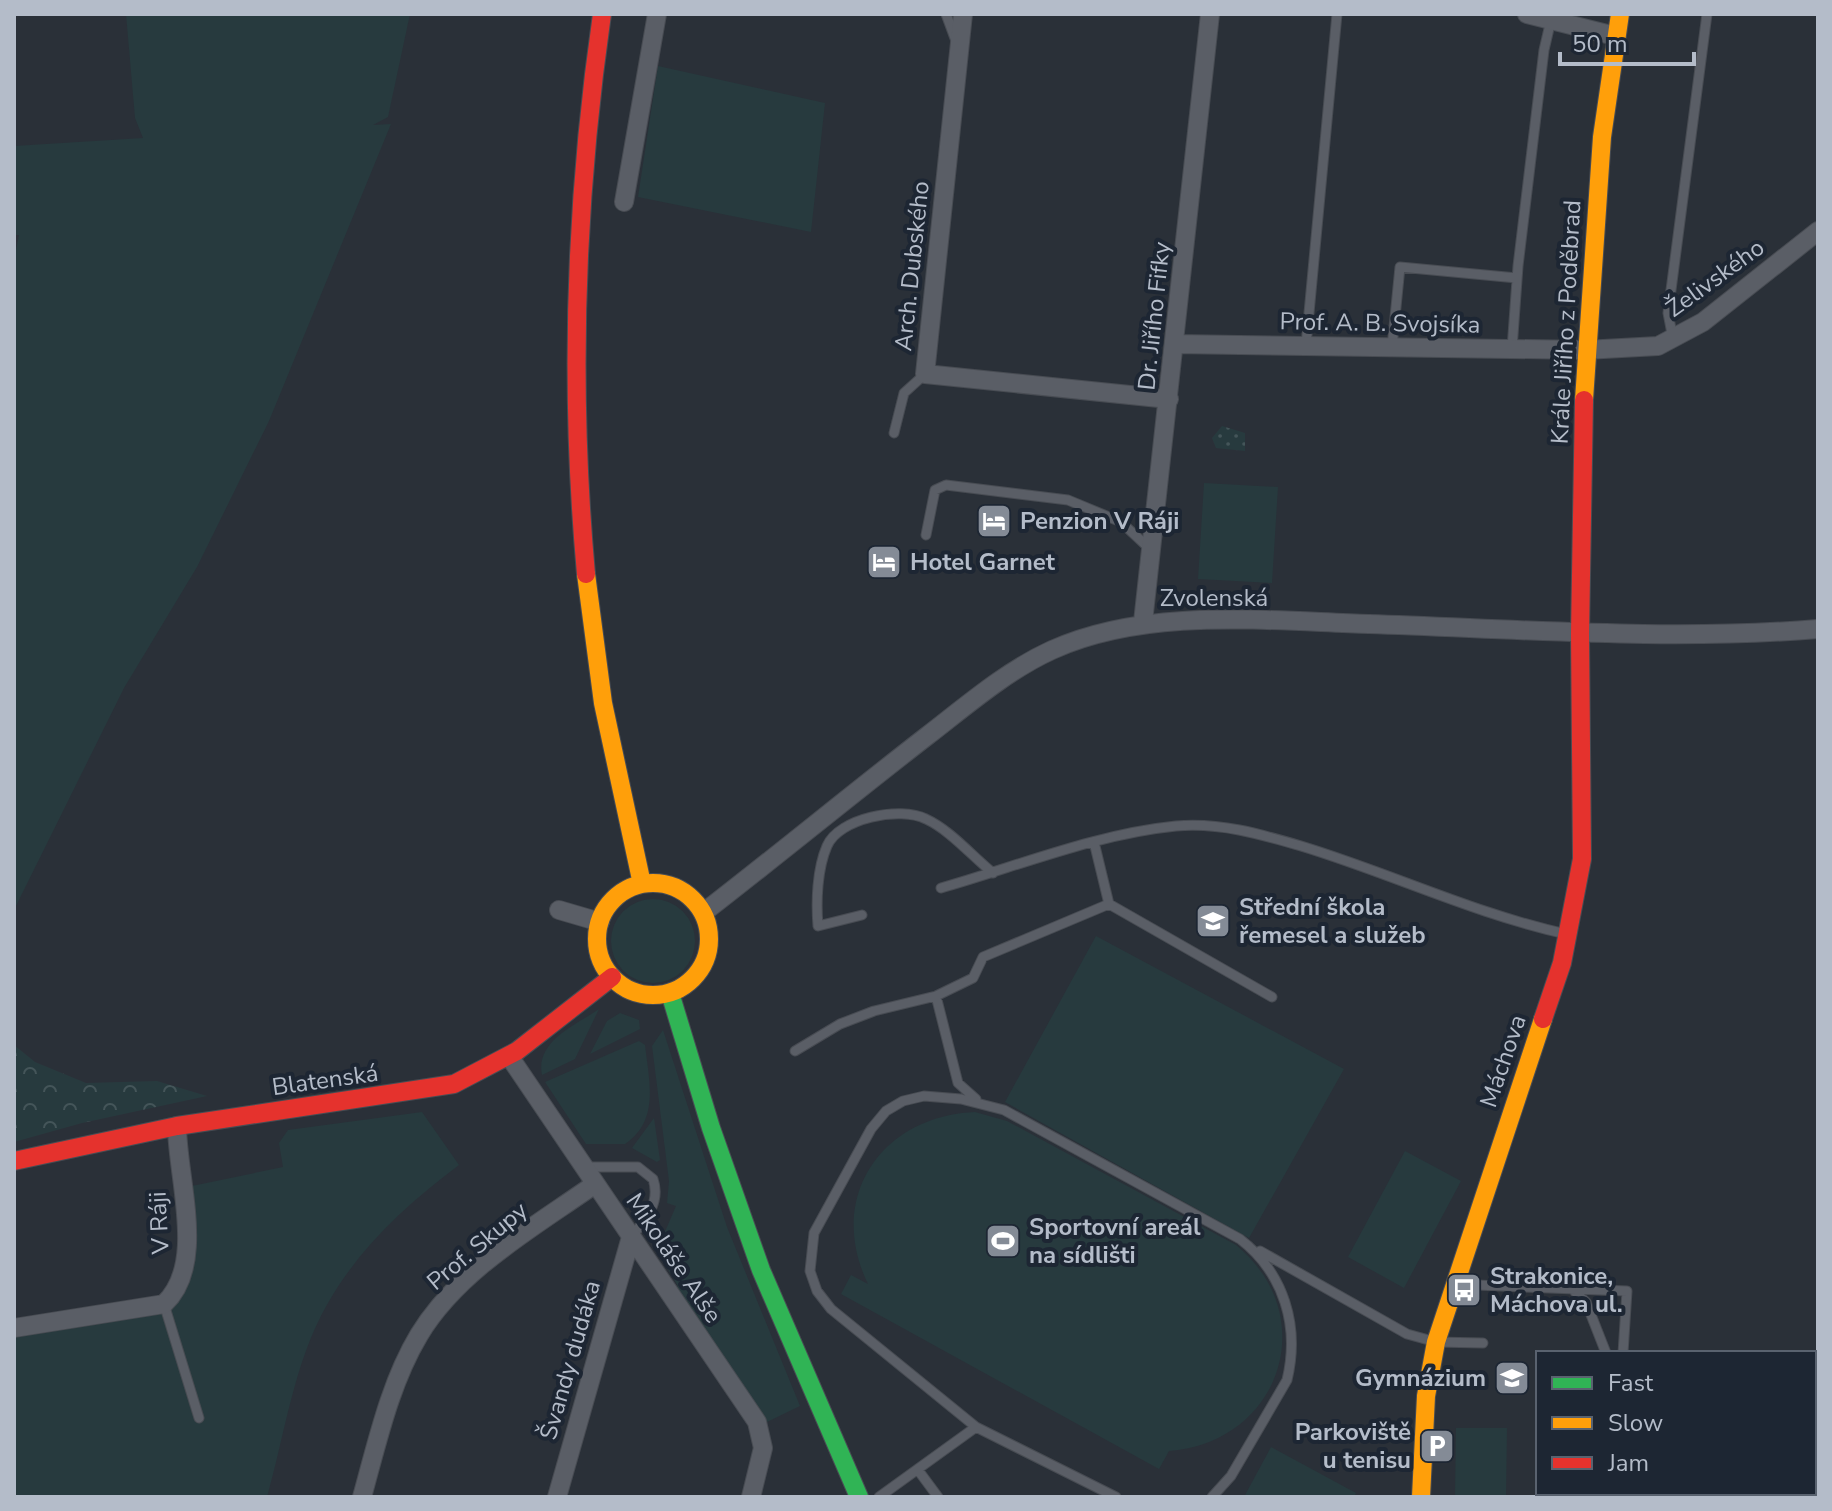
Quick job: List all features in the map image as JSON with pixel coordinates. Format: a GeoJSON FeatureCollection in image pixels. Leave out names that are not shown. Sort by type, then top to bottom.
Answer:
{"type":"FeatureCollection","features":[{"type":"Feature","properties":{"kind":"street"},"geometry":{"type":"LineString","coordinates":[[602,14],[578,236],[577,458],[599,679],[642,884]]}},
{"type":"Feature","properties":{"kind":"street"},"geometry":{"type":"LineString","coordinates":[[624,202],[657,14]]}},
{"type":"Feature","properties":{"kind":"street","name":"Arch. Dubského"},"geometry":{"type":"LineString","coordinates":[[963,14],[925,374],[1169,399]]}},
{"type":"Feature","properties":{"kind":"street","name":"Dr. Jiřího Fifky"},"geometry":{"type":"LineString","coordinates":[[1143,622],[1210,14]]}},
{"type":"Feature","properties":{"kind":"street"},"geometry":{"type":"LineString","coordinates":[[1527,14],[1615,36]]}},
{"type":"Feature","properties":{"kind":"street","name":"Krále Jiřího z Poděbrad"},"geometry":{"type":"LineString","coordinates":[[1580,634],[1585,350],[1602,137],[1620,14]]}},
{"type":"Feature","properties":{"kind":"street","name":"Želivského"},"geometry":{"type":"LineString","coordinates":[[1585,350],[1641,348],[1673,339],[1703,322],[1818,231]]}},
{"type":"Feature","properties":{"kind":"street","name":"Prof. A. B. Svojsíka"},"geometry":{"type":"LineString","coordinates":[[1175,344],[1585,350]]}},
{"type":"Feature","properties":{"kind":"street","name":"Zvolenská"},"geometry":{"type":"LineString","coordinates":[[703,913],[991,687],[1051,650],[1143,622],[1330,623],[1580,634],[1818,629]]}},
{"type":"Feature","properties":{"kind":"street","name":"Máchova"},"geometry":{"type":"LineString","coordinates":[[1421,1497],[1426,1396],[1436,1342],[1569,934],[1582,859],[1580,634]]}},
{"type":"Feature","properties":{"kind":"street"},"geometry":{"type":"LineString","coordinates":[[660,883],[677,888],[692,898],[703,913],[709,928],[706,961],[685,986],[670,993],[639,994],[612,977],[599,952],[600,922],[616,897],[642,884],[660,883]]}},
{"type":"Feature","properties":{"kind":"street"},"geometry":{"type":"LineString","coordinates":[[559,910],[600,922]]}},
{"type":"Feature","properties":{"kind":"street","name":"Blatenská"},"geometry":{"type":"LineString","coordinates":[[14,1161],[177,1126],[428,1089],[478,1075],[544,1033],[612,977]]}},
{"type":"Feature","properties":{"kind":"street"},"geometry":{"type":"LineString","coordinates":[[670,993],[711,1128],[761,1270],[859,1497]]}},
{"type":"Feature","properties":{"kind":"street","name":"Mikoláše Alše"},"geometry":{"type":"LineString","coordinates":[[509,1056],[757,1422],[763,1448],[751,1497]]}},
{"type":"Feature","properties":{"kind":"street","name":"V Ráji"},"geometry":{"type":"LineString","coordinates":[[164,1304],[174,1295],[186,1263],[186,1217],[177,1126]]}},
{"type":"Feature","properties":{"kind":"street","name":"Prof. Skupy"},"geometry":{"type":"LineString","coordinates":[[362,1497],[399,1374],[419,1334],[443,1303],[478,1270],[595,1184]]}},
{"type":"Feature","properties":{"kind":"street","name":"Švandy dudáka"},"geometry":{"type":"LineString","coordinates":[[557,1497],[631,1237]]}},
{"type":"Feature","properties":{"kind":"street"},"geometry":{"type":"LineString","coordinates":[[14,1328],[164,1304]]}},
{"type":"Feature","properties":{"kind":"lane"},"geometry":{"type":"LineString","coordinates":[[946,14],[959,48]]}},
{"type":"Feature","properties":{"kind":"lane"},"geometry":{"type":"LineString","coordinates":[[1306,345],[1337,14]]}},
{"type":"Feature","properties":{"kind":"lane"},"geometry":{"type":"LineString","coordinates":[[1673,339],[1668,313],[1707,14]]}},
{"type":"Feature","properties":{"kind":"lane"},"geometry":{"type":"LineString","coordinates":[[1512,349],[1517,278],[1544,50],[1551,20]]}},
{"type":"Feature","properties":{"kind":"lane"},"geometry":{"type":"LineString","coordinates":[[1392,347],[1400,267],[1517,278]]}},
{"type":"Feature","properties":{"kind":"lane"},"geometry":{"type":"LineString","coordinates":[[894,433],[904,393],[925,374]]}},
{"type":"Feature","properties":{"kind":"lane"},"geometry":{"type":"LineString","coordinates":[[926,535],[935,490],[946,485],[1068,500],[1121,522],[1151,550]]}},
{"type":"Feature","properties":{"kind":"lane"},"geometry":{"type":"LineString","coordinates":[[862,915],[818,926],[823,861],[827,844],[835,834],[883,812],[898,811],[928,819],[993,873]]}},
{"type":"Feature","properties":{"kind":"lane"},"geometry":{"type":"LineString","coordinates":[[941,888],[1094,842],[1177,826],[1215,826],[1332,854],[1524,924],[1569,934]]}},
{"type":"Feature","properties":{"kind":"lane"},"geometry":{"type":"LineString","coordinates":[[1094,842],[1109,904],[1272,997]]}},
{"type":"Feature","properties":{"kind":"lane"},"geometry":{"type":"LineString","coordinates":[[795,1051],[840,1024],[874,1011],[936,996],[973,978],[983,957],[1109,904]]}},
{"type":"Feature","properties":{"kind":"lane"},"geometry":{"type":"LineString","coordinates":[[936,996],[958,1083],[982,1103]]}},
{"type":"Feature","properties":{"kind":"lane"},"geometry":{"type":"LineString","coordinates":[[1116,1497],[976,1427],[831,1309],[817,1291],[810,1271],[810,1253],[823,1213],[871,1129],[886,1111],[903,1101],[924,1096],[982,1103],[1004,1110],[1407,1334],[1436,1342],[1483,1343]]}},
{"type":"Feature","properties":{"kind":"lane"},"geometry":{"type":"LineString","coordinates":[[584,1167],[630,1165],[645,1170],[653,1179],[655,1197],[647,1219],[631,1237]]}},
{"type":"Feature","properties":{"kind":"lane"},"geometry":{"type":"LineString","coordinates":[[1212,1497],[1231,1476],[1287,1380],[1291,1363],[1291,1322],[1285,1300],[1269,1266],[1240,1239]]}},
{"type":"Feature","properties":{"kind":"lane"},"geometry":{"type":"LineString","coordinates":[[1456,1273],[1476,1285],[1627,1291],[1623,1351]]}},
{"type":"Feature","properties":{"kind":"lane"},"geometry":{"type":"LineString","coordinates":[[1573,1290],[1586,1302],[1605,1351]]}},
{"type":"Feature","properties":{"kind":"lane"},"geometry":{"type":"LineString","coordinates":[[164,1304],[199,1418]]}},
{"type":"Feature","properties":{"kind":"lane"},"geometry":{"type":"LineString","coordinates":[[879,1497],[976,1427]]}},
{"type":"Feature","properties":{"kind":"lane"},"geometry":{"type":"LineString","coordinates":[[918,1470],[938,1497]]}},
{"type":"Feature","properties":{"kind":"green space"},"geometry":{"type":"Polygon","coordinates":[[[126,14],[410,14],[388,117],[373,125],[391,124],[269,421],[197,567],[124,688],[14,910],[14,260],[19,235],[14,235],[14,146],[143,138],[135,118],[126,14]]]}},
{"type":"Feature","properties":{"kind":"green space"},"geometry":{"type":"Polygon","coordinates":[[[658,66],[825,103],[811,232],[638,197],[658,66]]]}},
{"type":"Feature","properties":{"kind":"green space"},"geometry":{"type":"Polygon","coordinates":[[[1222,426],[1245,433],[1245,451],[1216,448],[1212,438],[1222,426]]]}},
{"type":"Feature","properties":{"kind":"green space"},"geometry":{"type":"Polygon","coordinates":[[[1204,483],[1278,487],[1272,583],[1198,579],[1204,483]]]}},
{"type":"Feature","properties":{"kind":"green space"},"geometry":{"type":"Polygon","coordinates":[[[653,899],[669,902],[683,911],[692,925],[695,941],[692,957],[683,971],[669,980],[653,983],[637,980],[623,971],[614,957],[611,941],[614,925],[623,911],[637,902],[653,899]]]}},
{"type":"Feature","properties":{"kind":"green space"},"geometry":{"type":"Polygon","coordinates":[[[1096,936],[1344,1069],[1249,1238],[1005,1102],[1096,936]]]}},
{"type":"Feature","properties":{"kind":"green space"},"geometry":{"type":"Polygon","coordinates":[[[599,1009],[575,1059],[542,1075],[541,1063],[551,1043],[599,1009]]]}},
{"type":"Feature","properties":{"kind":"green space"},"geometry":{"type":"Polygon","coordinates":[[[620,1013],[639,1020],[640,1029],[590,1054],[607,1021],[620,1013]]]}},
{"type":"Feature","properties":{"kind":"green space"},"geometry":{"type":"Polygon","coordinates":[[[663,1030],[727,1227],[800,1406],[767,1422],[675,1289],[678,1286],[653,1244],[656,1231],[664,1234],[676,1206],[667,1203],[669,1181],[652,1046],[663,1030]]]}},
{"type":"Feature","properties":{"kind":"green space"},"geometry":{"type":"Polygon","coordinates":[[[639,1041],[645,1045],[650,1086],[648,1112],[643,1123],[625,1144],[586,1144],[545,1082],[639,1041]]]}},
{"type":"Feature","properties":{"kind":"green space"},"geometry":{"type":"Polygon","coordinates":[[[14,1045],[35,1062],[86,1083],[157,1081],[207,1096],[82,1123],[14,1142],[14,1045]]]}},
{"type":"Feature","properties":{"kind":"green space"},"geometry":{"type":"Polygon","coordinates":[[[422,1112],[459,1165],[386,1228],[355,1263],[328,1303],[316,1325],[299,1373],[267,1497],[14,1497],[14,1332],[168,1304],[192,1186],[283,1167],[279,1143],[288,1130],[422,1112]]]}},
{"type":"Feature","properties":{"kind":"green space"},"geometry":{"type":"Polygon","coordinates":[[[975,1112],[1007,1121],[1236,1245],[1263,1274],[1278,1306],[1282,1339],[1277,1372],[1262,1401],[1239,1425],[1207,1443],[1169,1451],[1159,1469],[841,1294],[851,1275],[868,1284],[857,1252],[854,1221],[859,1193],[870,1167],[889,1146],[913,1128],[942,1117],[975,1112]]]}},
{"type":"Feature","properties":{"kind":"green space"},"geometry":{"type":"Polygon","coordinates":[[[654,1118],[660,1160],[657,1162],[632,1148],[654,1118]]]}},
{"type":"Feature","properties":{"kind":"green space"},"geometry":{"type":"Polygon","coordinates":[[[1405,1151],[1461,1181],[1404,1288],[1348,1257],[1405,1151]]]}},
{"type":"Feature","properties":{"kind":"green space"},"geometry":{"type":"Polygon","coordinates":[[[1456,1428],[1507,1428],[1506,1497],[1455,1497],[1456,1428]]]}},
{"type":"Feature","properties":{"kind":"green space"},"geometry":{"type":"Polygon","coordinates":[[[1271,1447],[1356,1493],[1354,1497],[1244,1497],[1271,1447]]]}},
{"type":"Feature","properties":{"kind":"traffic: fast"},"geometry":{"type":"LineString","coordinates":[[670,993],[711,1128],[761,1270],[859,1497]]}},
{"type":"Feature","properties":{"kind":"traffic: slow"},"geometry":{"type":"LineString","coordinates":[[1584,400],[1602,137],[1620,14]]}},
{"type":"Feature","properties":{"kind":"traffic: slow"},"geometry":{"type":"LineString","coordinates":[[586,574],[603,703],[642,884]]}},
{"type":"Feature","properties":{"kind":"traffic: slow"},"geometry":{"type":"LineString","coordinates":[[653,883],[674,887],[693,899],[705,918],[709,939],[705,960],[693,979],[674,991],[653,995],[632,991],[613,979],[601,960],[597,939],[601,918],[613,899],[632,887],[653,883]]}},
{"type":"Feature","properties":{"kind":"traffic: slow"},"geometry":{"type":"LineString","coordinates":[[1421,1497],[1426,1396],[1436,1342],[1543,1019]]}},
{"type":"Feature","properties":{"kind":"traffic: jam"},"geometry":{"type":"LineString","coordinates":[[586,574],[576,364],[586,154],[602,14]]}},
{"type":"Feature","properties":{"kind":"traffic: jam"},"geometry":{"type":"LineString","coordinates":[[1543,1019],[1562,963],[1582,859],[1580,634],[1584,400]]}},
{"type":"Feature","properties":{"kind":"traffic: jam"},"geometry":{"type":"LineString","coordinates":[[14,1161],[177,1126],[454,1084],[517,1051],[612,977]]}},
{"type":"Feature","properties":{"kind":"place","name":"Penzion V Ráji"},"geometry":{"type":"Point","coordinates":[994,521]}},
{"type":"Feature","properties":{"kind":"place","name":"Hotel Garnet"},"geometry":{"type":"Point","coordinates":[884,562]}},
{"type":"Feature","properties":{"kind":"place","name":"Střední škola řemesel a služeb"},"geometry":{"type":"Point","coordinates":[1213,921]}},
{"type":"Feature","properties":{"kind":"place","name":"Sportovní areál na sídlišti"},"geometry":{"type":"Point","coordinates":[1003,1241]}},
{"type":"Feature","properties":{"kind":"place","name":"Strakonice, Máchova ul."},"geometry":{"type":"Point","coordinates":[1464,1290]}},
{"type":"Feature","properties":{"kind":"place","name":"Gymnázium"},"geometry":{"type":"Point","coordinates":[1512,1378]}},
{"type":"Feature","properties":{"kind":"place","name":"Parkoviště u tenisu"},"geometry":{"type":"Point","coordinates":[1437,1446]}}]}
